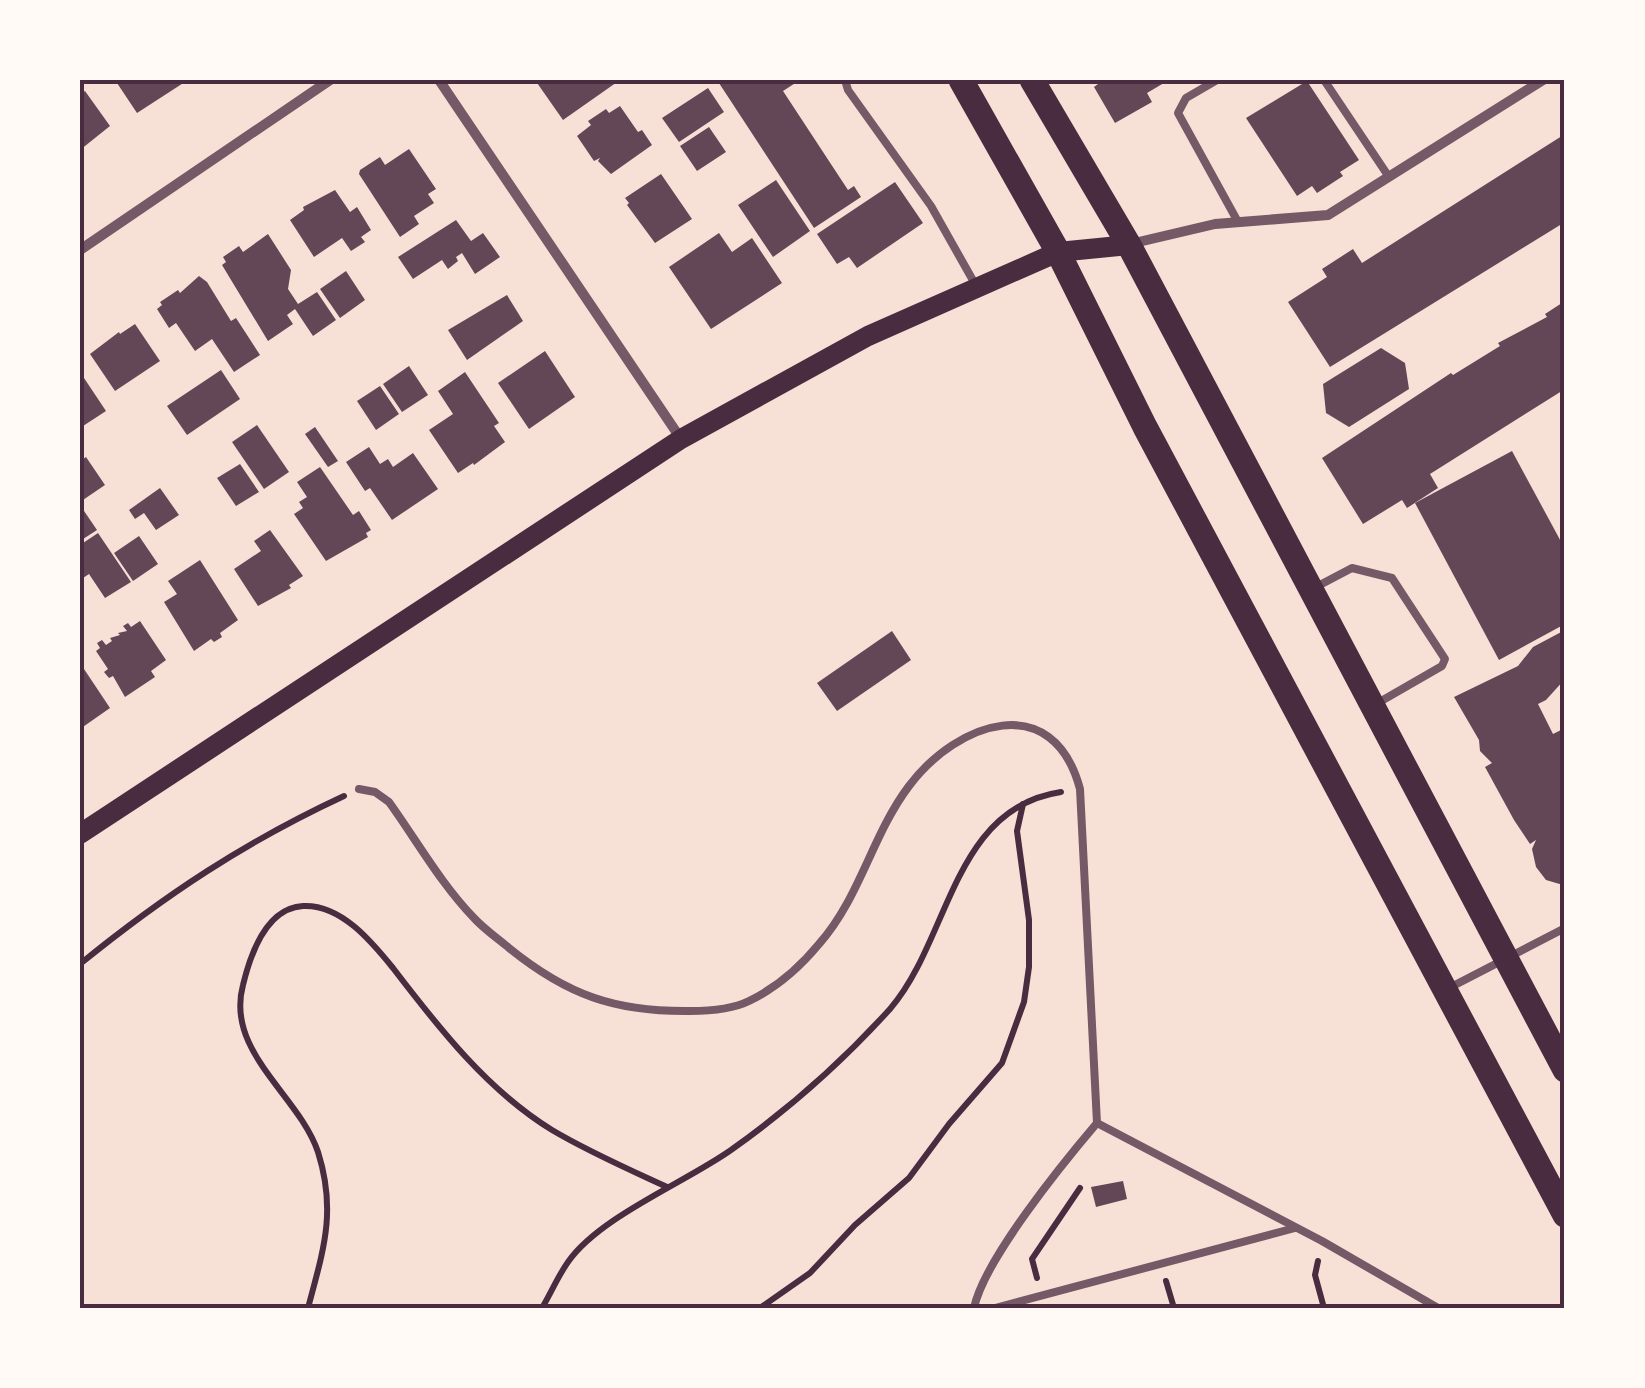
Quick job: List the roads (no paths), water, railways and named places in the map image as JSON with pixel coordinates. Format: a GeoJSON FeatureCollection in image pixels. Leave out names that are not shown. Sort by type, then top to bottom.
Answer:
{"type":"FeatureCollection","features":[{"type":"Feature","properties":{"kind":"main road"},"geometry":{"type":"LineString","coordinates":[[960,80],[1058,252],[1145,427],[1565,1215]]}},
{"type":"Feature","properties":{"kind":"main road"},"geometry":{"type":"LineString","coordinates":[[1032,80],[1130,245],[1565,1070]]}},
{"type":"Feature","properties":{"kind":"main road"},"geometry":{"type":"LineString","coordinates":[[80,834],[681,439],[868,336],[1058,252],[1130,245]]}},
{"type":"Feature","properties":{"kind":"street"},"geometry":{"type":"LineString","coordinates":[[80,250],[330,80]]}},
{"type":"Feature","properties":{"kind":"street"},"geometry":{"type":"LineString","coordinates":[[438,80],[681,439]]}},
{"type":"Feature","properties":{"kind":"street"},"geometry":{"type":"LineString","coordinates":[[1130,245],[1214,224],[1328,216],[1543,80]]}},
{"type":"Feature","properties":{"kind":"lane"},"geometry":{"type":"LineString","coordinates":[[845,80],[848,90],[931,206],[977,288]]}},
{"type":"Feature","properties":{"kind":"lane"},"geometry":{"type":"LineString","coordinates":[[1217,80],[1186,98],[1178,113],[1238,222]]}},
{"type":"Feature","properties":{"kind":"lane"},"geometry":{"type":"LineString","coordinates":[[1324,80],[1389,177]]}},
{"type":"Feature","properties":{"kind":"lane"},"geometry":{"type":"LineString","coordinates":[[1311,590],[1352,568],[1392,578],[1446,658],[1442,666],[1372,706]]}},
{"type":"Feature","properties":{"kind":"lane"},"geometry":{"type":"LineString","coordinates":[[359,789],[375,792],[388,802],[476,922],[563,986],[602,1003],[628,1008],[712,1010],[747,1002],[790,974],[822,942],[851,898],[888,819],[909,785],[936,757],[970,734],[1001,724],[1034,728],[1056,742],[1073,763],[1080,789],[1096,1123],[978,1287],[974,1308]]}},
{"type":"Feature","properties":{"kind":"lane"},"geometry":{"type":"LineString","coordinates":[[1445,990],[1565,928]]}},
{"type":"Feature","properties":{"kind":"lane"},"geometry":{"type":"LineString","coordinates":[[1096,1123],[1322,1240],[1438,1308]]}},
{"type":"Feature","properties":{"kind":"lane"},"geometry":{"type":"LineString","coordinates":[[995,1308],[1295,1228]]}}]}
